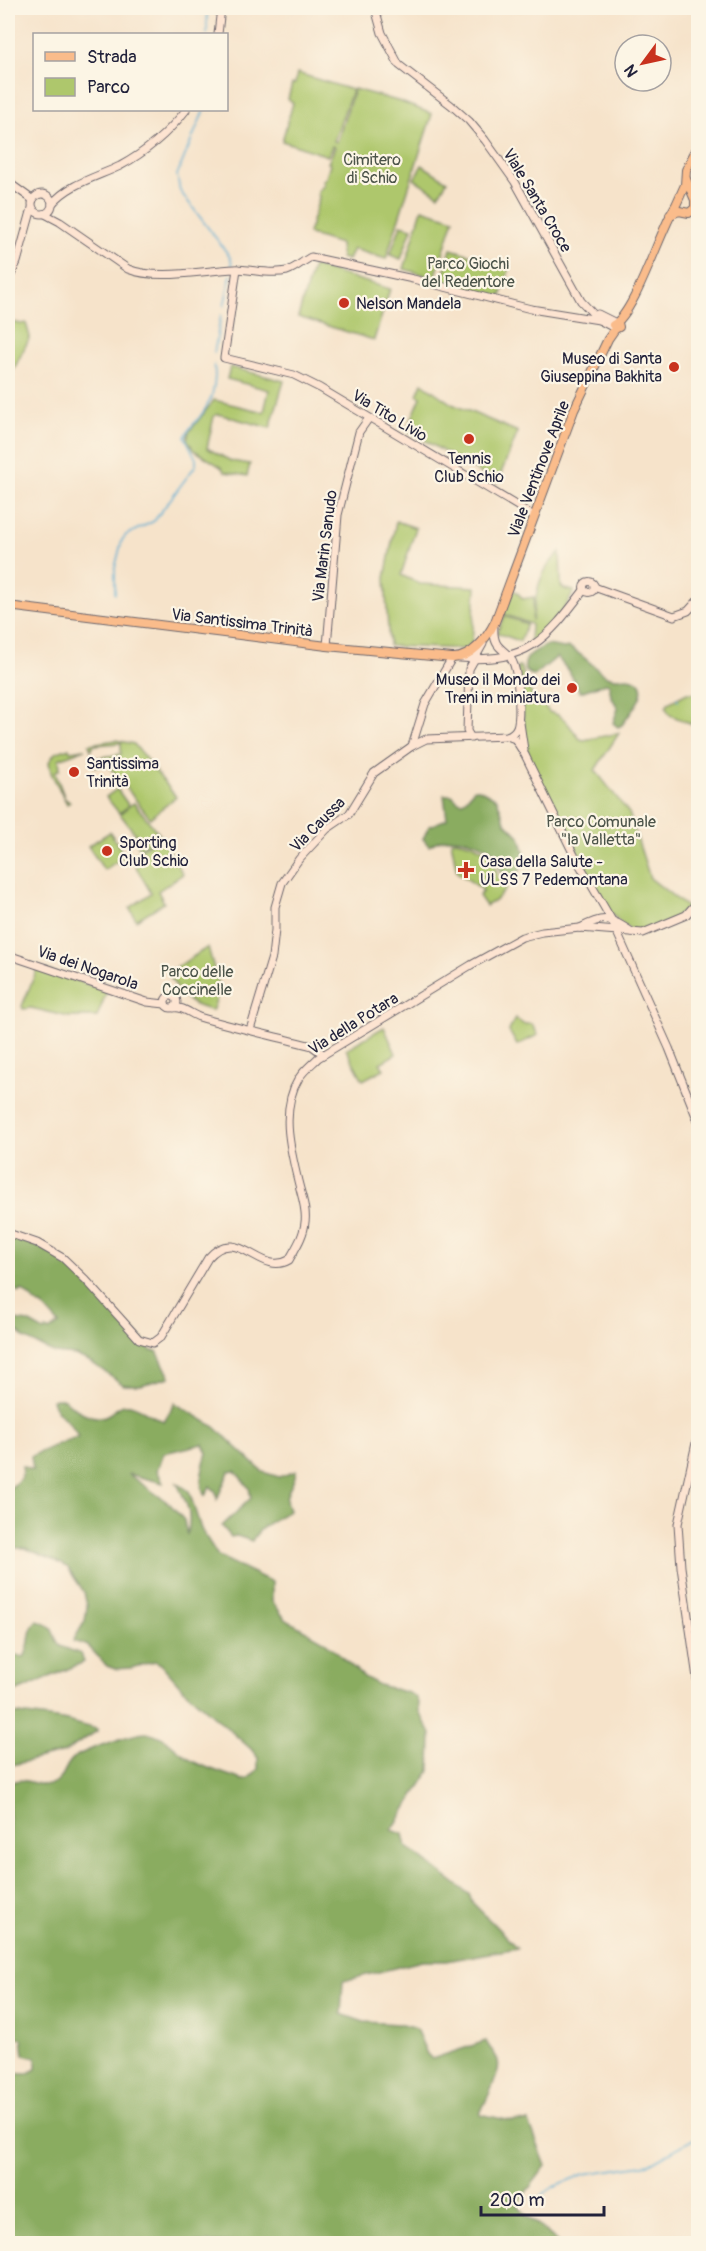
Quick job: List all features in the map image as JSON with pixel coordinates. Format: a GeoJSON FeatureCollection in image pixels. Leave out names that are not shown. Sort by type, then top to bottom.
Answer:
{"type":"FeatureCollection","features":[{"type":"Feature","properties":{"kind":"main road"},"geometry":{"type":"LineString","coordinates":[[686,177],[695,196],[696,205],[696,208],[687,214],[678,208],[677,200],[681,195],[686,170],[699,146]]}},
{"type":"Feature","properties":{"kind":"main road"},"geometry":{"type":"LineString","coordinates":[[681,195],[695,196]]}},
{"type":"Feature","properties":{"kind":"main road","name":"Viale Ventinove Aprile"},"geometry":{"type":"LineString","coordinates":[[455,658],[473,649],[487,637],[495,622],[574,410],[608,338],[627,309],[648,268],[669,215],[678,208]]}},
{"type":"Feature","properties":{"kind":"main road","name":"Via Santissima Trinità"},"geometry":{"type":"LineString","coordinates":[[8,606],[327,646],[455,658]]}},
{"type":"Feature","properties":{"kind":"street"},"geometry":{"type":"LineString","coordinates":[[218,33],[221,8]]}},
{"type":"Feature","properties":{"kind":"street","name":"Viale Santa Croce"},"geometry":{"type":"LineString","coordinates":[[375,8],[382,33],[399,65],[469,121],[506,168],[590,314],[616,326]]}},
{"type":"Feature","properties":{"kind":"street"},"geometry":{"type":"LineString","coordinates":[[28,225],[52,206],[64,192],[140,154],[165,134],[185,111]]}},
{"type":"Feature","properties":{"kind":"street"},"geometry":{"type":"LineString","coordinates":[[8,182],[33,204],[36,213],[60,222],[133,271],[280,272],[293,269],[311,257],[413,279],[531,309],[590,314],[616,326]]}},
{"type":"Feature","properties":{"kind":"street"},"geometry":{"type":"LineString","coordinates":[[8,281],[17,262],[33,204],[38,195],[50,198],[60,222]]}},
{"type":"Feature","properties":{"kind":"street","name":"Via Tito Livio"},"geometry":{"type":"LineString","coordinates":[[232,270],[224,358],[294,375],[320,388],[534,516]]}},
{"type":"Feature","properties":{"kind":"street","name":"Via Marin Sanudo"},"geometry":{"type":"LineString","coordinates":[[327,646],[338,515],[359,432],[369,418]]}},
{"type":"Feature","properties":{"kind":"street"},"geometry":{"type":"LineString","coordinates":[[515,666],[523,651],[549,634],[576,601],[591,590],[679,616],[693,608],[699,600]]}},
{"type":"Feature","properties":{"kind":"street"},"geometry":{"type":"LineString","coordinates":[[495,622],[496,644],[508,655],[515,666],[519,719],[525,756]]}},
{"type":"Feature","properties":{"kind":"street","name":"Viale Ventinove Aprile"},"geometry":{"type":"LineString","coordinates":[[474,659],[487,637]]}},
{"type":"Feature","properties":{"kind":"street","name":"Via Santissima Trinità"},"geometry":{"type":"LineString","coordinates":[[455,658],[474,659],[523,651]]}},
{"type":"Feature","properties":{"kind":"street"},"geometry":{"type":"LineString","coordinates":[[412,746],[424,705],[455,658],[469,669]]}},
{"type":"Feature","properties":{"kind":"street"},"geometry":{"type":"LineString","coordinates":[[471,738],[467,731],[469,669],[474,659]]}},
{"type":"Feature","properties":{"kind":"street"},"geometry":{"type":"LineString","coordinates":[[507,736],[516,729],[519,719]]}},
{"type":"Feature","properties":{"kind":"street"},"geometry":{"type":"LineString","coordinates":[[507,736],[515,739],[525,756],[574,855],[612,921],[699,1121]]}},
{"type":"Feature","properties":{"kind":"street","name":"Via Caussa"},"geometry":{"type":"LineString","coordinates":[[250,1028],[272,957],[275,907],[282,883],[299,859],[327,829],[349,814],[374,773],[412,746],[426,739],[507,736]]}},
{"type":"Feature","properties":{"kind":"street"},"geometry":{"type":"LineString","coordinates":[[597,895],[599,910],[594,924],[601,931],[612,921]]}},
{"type":"Feature","properties":{"kind":"street","name":"Via della Potara"},"geometry":{"type":"LineString","coordinates":[[8,1233],[31,1240],[63,1258],[139,1339],[153,1343],[161,1337],[208,1258],[219,1249],[226,1246],[239,1247],[278,1264],[289,1260],[305,1222],[304,1207],[293,1162],[288,1111],[290,1098],[300,1076],[322,1053],[516,940],[542,932],[580,928],[633,933],[648,932],[686,915],[699,902]]}},
{"type":"Feature","properties":{"kind":"street"},"geometry":{"type":"LineString","coordinates":[[605,908],[633,933]]}},
{"type":"Feature","properties":{"kind":"street","name":"Via della Potara"},"geometry":{"type":"LineString","coordinates":[[580,928],[595,920],[612,921]]}},
{"type":"Feature","properties":{"kind":"street"},"geometry":{"type":"LineString","coordinates":[[612,921],[623,926]]}},
{"type":"Feature","properties":{"kind":"street","name":"Via dei Nogarola"},"geometry":{"type":"LineString","coordinates":[[8,955],[147,1002],[168,1000],[170,1008],[179,1007],[187,1012],[222,1023],[250,1028],[312,1046],[322,1053]]}},
{"type":"Feature","properties":{"kind":"street"},"geometry":{"type":"LineString","coordinates":[[168,1000],[187,1012]]}},
{"type":"Feature","properties":{"kind":"street"},"geometry":{"type":"LineString","coordinates":[[699,1434],[678,1524],[681,1567],[699,1685]]}},
{"type":"Feature","properties":{"kind":"green space","name":"Cimitero di Schio"},"geometry":{"type":"Polygon","coordinates":[[[297,73],[352,90],[334,141],[337,142],[354,89],[401,102],[432,114],[386,259],[353,249],[348,260],[341,258],[340,244],[308,234],[319,199],[318,191],[324,185],[323,180],[326,178],[330,164],[328,163],[335,147],[332,146],[328,156],[282,141],[293,103],[288,99],[297,73]]]}},
{"type":"Feature","properties":{"kind":"green space"},"geometry":{"type":"Polygon","coordinates":[[[422,165],[447,181],[439,195],[414,179],[422,165]]]}},
{"type":"Feature","properties":{"kind":"green space"},"geometry":{"type":"Polygon","coordinates":[[[422,209],[454,219],[435,278],[404,269],[422,209]]]}},
{"type":"Feature","properties":{"kind":"green space"},"geometry":{"type":"Polygon","coordinates":[[[401,225],[412,228],[401,259],[390,255],[401,225]]]}},
{"type":"Feature","properties":{"kind":"green space","name":"Parco Giochi del Redentore"},"geometry":{"type":"Polygon","coordinates":[[[451,249],[510,267],[501,297],[441,284],[451,249]]]}},
{"type":"Feature","properties":{"kind":"green space","name":"Nelson Mandela"},"geometry":{"type":"Polygon","coordinates":[[[313,266],[390,289],[374,340],[298,317],[313,266]]]}},
{"type":"Feature","properties":{"kind":"green space"},"geometry":{"type":"Polygon","coordinates":[[[8,321],[26,323],[30,337],[8,381],[8,321]]]}},
{"type":"Feature","properties":{"kind":"green space"},"geometry":{"type":"Polygon","coordinates":[[[230,367],[284,381],[270,428],[218,414],[214,416],[207,448],[231,461],[250,464],[247,476],[225,472],[194,450],[187,439],[189,432],[214,400],[264,412],[269,390],[227,379],[230,367]]]}},
{"type":"Feature","properties":{"kind":"green space","name":"Tennis Club Schio"},"geometry":{"type":"Polygon","coordinates":[[[422,383],[452,404],[518,432],[497,483],[407,430],[421,397],[417,395],[422,383]]]}},
{"type":"Feature","properties":{"kind":"green space"},"geometry":{"type":"Polygon","coordinates":[[[396,521],[416,528],[401,575],[420,584],[476,587],[472,643],[465,649],[389,646],[385,578],[396,521]]]}},
{"type":"Feature","properties":{"kind":"green space"},"geometry":{"type":"Polygon","coordinates":[[[560,552],[561,586],[574,591],[556,620],[530,642],[531,624],[503,614],[511,592],[516,591],[523,599],[534,597],[532,621],[542,576],[560,552]]]}},
{"type":"Feature","properties":{"kind":"green space"},"geometry":{"type":"Polygon","coordinates":[[[504,616],[527,624],[520,641],[497,633],[504,616]]]}},
{"type":"Feature","properties":{"kind":"green space"},"geometry":{"type":"Polygon","coordinates":[[[547,645],[568,647],[605,675],[612,678],[633,679],[639,683],[642,688],[641,694],[622,725],[618,727],[613,723],[618,708],[611,696],[609,684],[580,692],[570,673],[557,657],[534,676],[525,671],[527,658],[547,645]]]}},
{"type":"Feature","properties":{"kind":"green space","name":"Parco Comunale \"la Valletta\""},"geometry":{"type":"Polygon","coordinates":[[[520,666],[535,703],[543,704],[549,712],[566,721],[580,739],[619,733],[595,770],[629,813],[650,878],[688,908],[654,928],[639,931],[622,924],[607,909],[528,756],[517,667],[520,666]]]}},
{"type":"Feature","properties":{"kind":"green space"},"geometry":{"type":"Polygon","coordinates":[[[687,693],[698,693],[698,721],[694,725],[670,715],[666,708],[668,703],[687,693]]]}},
{"type":"Feature","properties":{"kind":"green space"},"geometry":{"type":"Polygon","coordinates":[[[116,740],[134,744],[176,797],[150,818],[109,766],[93,766],[91,756],[97,758],[121,754],[121,743],[94,745],[91,750],[89,744],[116,740]]]}},
{"type":"Feature","properties":{"kind":"green space"},"geometry":{"type":"Polygon","coordinates":[[[69,748],[70,751],[85,749],[59,759],[60,769],[55,772],[65,799],[70,802],[67,804],[51,773],[49,762],[55,753],[69,748]]]}},
{"type":"Feature","properties":{"kind":"green space"},"geometry":{"type":"Polygon","coordinates":[[[117,789],[129,806],[119,813],[106,797],[117,789]]]}},
{"type":"Feature","properties":{"kind":"green space"},"geometry":{"type":"Polygon","coordinates":[[[474,789],[479,789],[497,799],[505,822],[520,837],[524,851],[523,865],[511,884],[502,876],[496,853],[488,848],[472,841],[454,838],[437,841],[429,846],[423,839],[429,826],[447,819],[444,795],[452,795],[458,801],[463,802],[474,789]]]}},
{"type":"Feature","properties":{"kind":"green space"},"geometry":{"type":"Polygon","coordinates":[[[134,803],[160,835],[140,848],[137,844],[141,841],[120,814],[134,803]]]}},
{"type":"Feature","properties":{"kind":"green space","name":"Sporting Club Schio"},"geometry":{"type":"Polygon","coordinates":[[[110,832],[125,856],[104,870],[88,846],[110,832]]]}},
{"type":"Feature","properties":{"kind":"green space"},"geometry":{"type":"Polygon","coordinates":[[[161,836],[183,874],[158,891],[164,903],[136,920],[130,908],[151,893],[135,865],[140,860],[136,853],[161,836]]]}},
{"type":"Feature","properties":{"kind":"green space"},"geometry":{"type":"Polygon","coordinates":[[[451,841],[473,844],[492,855],[498,878],[507,888],[496,900],[486,906],[479,896],[483,890],[457,872],[451,841]]]}},
{"type":"Feature","properties":{"kind":"green space","name":"Parco delle Coccinelle"},"geometry":{"type":"Polygon","coordinates":[[[208,947],[220,990],[212,1011],[186,998],[168,973],[208,947]]]}},
{"type":"Feature","properties":{"kind":"green space"},"geometry":{"type":"Polygon","coordinates":[[[38,967],[107,991],[97,1017],[69,1017],[31,1008],[23,1009],[22,1006],[38,967]]]}},
{"type":"Feature","properties":{"kind":"green space"},"geometry":{"type":"Polygon","coordinates":[[[515,1018],[523,1024],[532,1024],[538,1035],[517,1045],[509,1031],[515,1018]]]}},
{"type":"Feature","properties":{"kind":"green space"},"geometry":{"type":"Polygon","coordinates":[[[384,1027],[396,1054],[380,1063],[384,1069],[363,1080],[346,1049],[384,1027]]]}},
{"type":"Feature","properties":{"kind":"green space"},"geometry":{"type":"Polygon","coordinates":[[[8,1234],[57,1255],[147,1344],[151,1351],[157,1351],[170,1377],[141,1385],[124,1385],[89,1361],[75,1355],[54,1353],[24,1338],[8,1322],[8,1319],[28,1322],[44,1331],[47,1329],[49,1331],[59,1324],[42,1305],[22,1290],[19,1293],[14,1289],[8,1290],[8,1234]]]}},
{"type":"Feature","properties":{"kind":"green space"},"geometry":{"type":"Polygon","coordinates":[[[64,1399],[77,1410],[95,1417],[105,1416],[120,1407],[130,1405],[164,1421],[175,1403],[215,1427],[263,1472],[279,1477],[296,1471],[286,1499],[289,1510],[264,1527],[252,1541],[237,1536],[231,1537],[222,1526],[251,1498],[249,1488],[235,1471],[229,1472],[217,1499],[216,1492],[210,1486],[205,1496],[202,1481],[207,1453],[203,1444],[164,1453],[157,1470],[163,1483],[128,1474],[170,1504],[184,1520],[187,1535],[189,1513],[177,1483],[189,1491],[201,1529],[218,1556],[272,1582],[272,1601],[285,1619],[324,1641],[364,1677],[379,1685],[409,1693],[416,1698],[419,1711],[431,1734],[430,1771],[392,1830],[403,1834],[406,1846],[469,1894],[472,1902],[517,1948],[447,1961],[422,1961],[343,1981],[341,2014],[364,2022],[398,2024],[416,2029],[427,2054],[432,2059],[486,2041],[497,2058],[499,2066],[480,2114],[511,2121],[529,2122],[546,2166],[517,2204],[531,2220],[559,2243],[8,2243],[8,2073],[26,2074],[36,2069],[36,2058],[24,2055],[22,2038],[8,2040],[9,1784],[21,1780],[51,1785],[60,1779],[72,1760],[81,1754],[142,1733],[155,1734],[194,1762],[242,1780],[248,1779],[258,1769],[258,1758],[251,1749],[182,1688],[161,1664],[155,1661],[131,1668],[115,1669],[107,1666],[88,1646],[73,1641],[85,1621],[87,1606],[84,1592],[68,1568],[25,1548],[8,1548],[10,1505],[8,1490],[21,1477],[22,1466],[33,1470],[31,1456],[78,1437],[54,1405],[52,1400],[64,1399]]]}},
{"type":"Feature","properties":{"kind":"green space"},"geometry":{"type":"Polygon","coordinates":[[[37,1621],[48,1625],[60,1646],[81,1654],[84,1662],[8,1695],[8,1653],[24,1657],[31,1629],[37,1621]]]}},
{"type":"Feature","properties":{"kind":"green space"},"geometry":{"type":"Polygon","coordinates":[[[12,1713],[63,1720],[97,1729],[97,1731],[65,1752],[8,1766],[8,1715],[12,1713]]]}},
{"type":"Feature","properties":{"kind":"waterway"},"geometry":{"type":"LineString","coordinates":[[207,8],[207,33]]}},
{"type":"Feature","properties":{"kind":"waterway"},"geometry":{"type":"LineString","coordinates":[[204,111],[177,175],[180,191],[225,250],[231,259],[232,266]]}},
{"type":"Feature","properties":{"kind":"waterway"},"geometry":{"type":"LineString","coordinates":[[224,306],[231,275]]}},
{"type":"Feature","properties":{"kind":"waterway"},"geometry":{"type":"LineString","coordinates":[[214,353],[221,315]]}},
{"type":"Feature","properties":{"kind":"waterway"},"geometry":{"type":"LineString","coordinates":[[115,594],[115,568],[122,540],[126,535],[154,521],[196,465],[196,459],[185,437],[204,412],[210,399],[215,379],[214,365]]}},
{"type":"Feature","properties":{"kind":"waterway"},"geometry":{"type":"LineString","coordinates":[[536,2199],[555,2186],[584,2174],[649,2164],[697,2137]]}},
{"type":"Feature","properties":{"kind":"place","name":"Nelson Mandela"},"geometry":{"type":"Point","coordinates":[344,303]}},
{"type":"Feature","properties":{"kind":"place","name":"Museo di Santa Giuseppina Bakhita"},"geometry":{"type":"Point","coordinates":[674,367]}},
{"type":"Feature","properties":{"kind":"place","name":"Tennis Club Schio"},"geometry":{"type":"Point","coordinates":[469,439]}},
{"type":"Feature","properties":{"kind":"place","name":"Museo il Mondo dei Treni in miniatura"},"geometry":{"type":"Point","coordinates":[572,688]}},
{"type":"Feature","properties":{"kind":"place","name":"Santissima Trinità"},"geometry":{"type":"Point","coordinates":[74,772]}},
{"type":"Feature","properties":{"kind":"place","name":"Sporting Club Schio"},"geometry":{"type":"Point","coordinates":[107,851]}},
{"type":"Feature","properties":{"kind":"place","name":"Casa della Salute - ULSS 7 Pedemontana"},"geometry":{"type":"Point","coordinates":[466,870]}}]}
